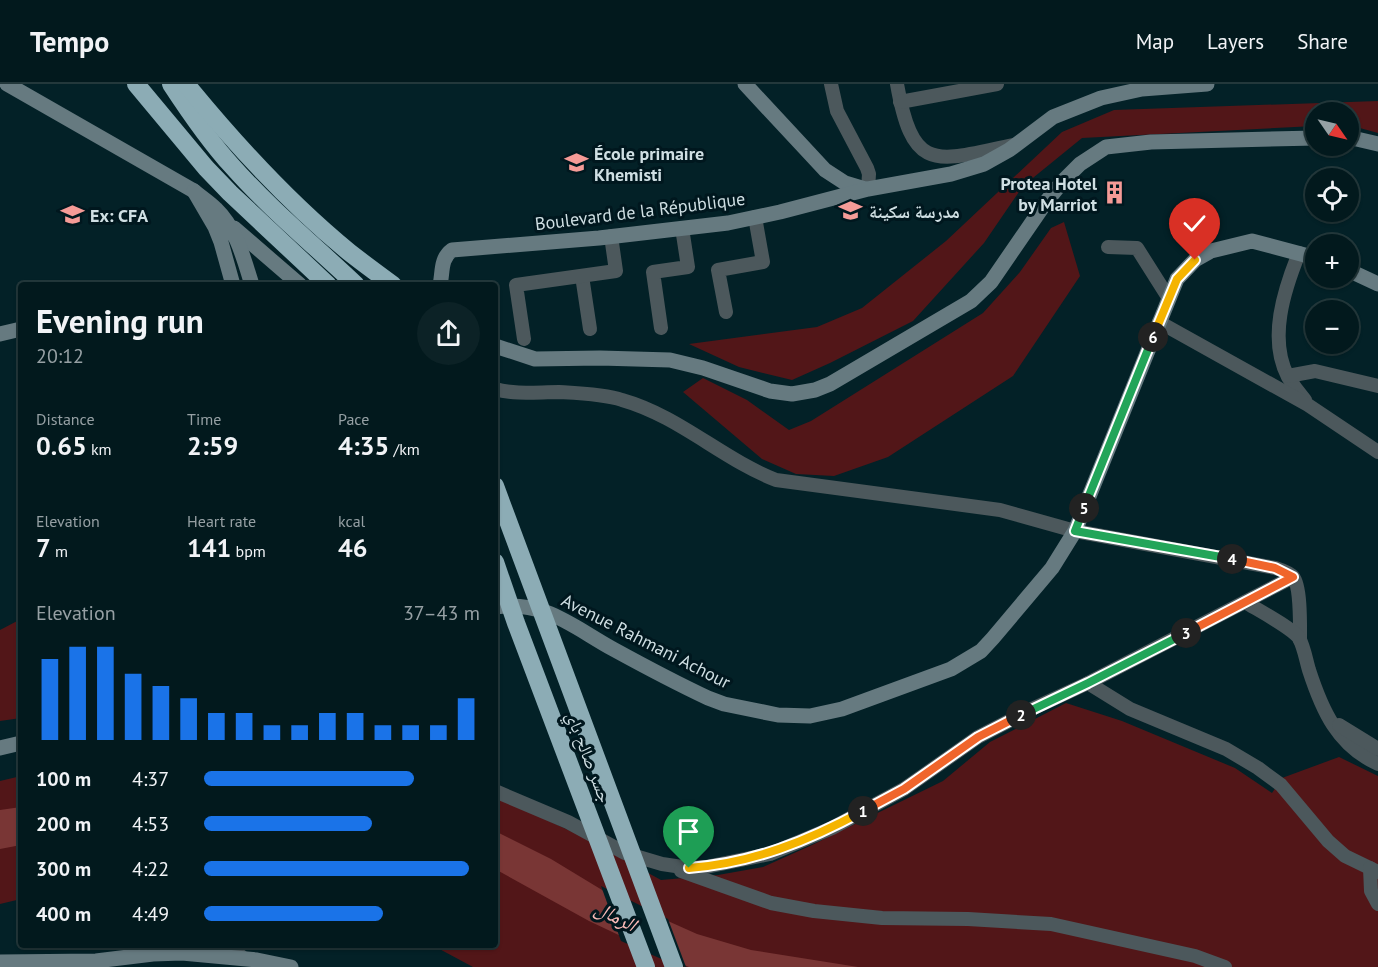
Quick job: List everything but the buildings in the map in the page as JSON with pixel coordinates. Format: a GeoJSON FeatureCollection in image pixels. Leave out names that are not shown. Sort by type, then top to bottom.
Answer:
{"type":"FeatureCollection","features":[{"type":"Feature","properties":{"kind":"highway"},"geometry":{"type":"LineString","coordinates":[[136,84],[206,168],[325,282]]}},
{"type":"Feature","properties":{"kind":"highway"},"geometry":{"type":"LineString","coordinates":[[171,84],[201,128],[232,166],[353,282]]}},
{"type":"Feature","properties":{"kind":"highway"},"geometry":{"type":"LineString","coordinates":[[186,84],[224,130],[279,188],[350,253],[387,282]]}},
{"type":"Feature","properties":{"kind":"highway"},"geometry":{"type":"LineString","coordinates":[[498,494],[674,967]]}},
{"type":"Feature","properties":{"kind":"highway","name":"جسر صالح باي"},"geometry":{"type":"LineString","coordinates":[[498,571],[646,967]]}},
{"type":"Feature","properties":{"kind":"main road"},"geometry":{"type":"LineString","coordinates":[[7,84],[194,191],[217,210],[226,222],[240,247],[251,282]]}},
{"type":"Feature","properties":{"kind":"main road"},"geometry":{"type":"LineString","coordinates":[[745,84],[825,170],[845,183],[868,189]]}},
{"type":"Feature","properties":{"kind":"main road","name":"Boulevard de la République"},"geometry":{"type":"LineString","coordinates":[[440,282],[443,261],[452,250],[728,223],[868,189],[951,174],[984,164],[1016,145],[1053,117],[1101,98],[1142,89],[1207,84]]}},
{"type":"Feature","properties":{"kind":"main road"},"geometry":{"type":"LineString","coordinates":[[498,354],[535,359],[656,359],[703,368],[770,391],[792,394],[815,390],[830,384],[971,301],[991,282],[1063,181],[1080,164],[1106,147],[1151,142],[1305,138]]}},
{"type":"Feature","properties":{"kind":"main road"},"geometry":{"type":"LineString","coordinates":[[1359,139],[1378,144]]}},
{"type":"Feature","properties":{"kind":"main road"},"geometry":{"type":"LineString","coordinates":[[194,191],[218,235],[232,282]]}},
{"type":"Feature","properties":{"kind":"main road"},"geometry":{"type":"LineString","coordinates":[[226,222],[296,282]]}},
{"type":"Feature","properties":{"kind":"main road","name":"Avenue Rahmani Achour"},"geometry":{"type":"LineString","coordinates":[[498,608],[519,607],[546,611],[611,648],[716,701],[778,715],[810,716],[842,709],[951,669],[981,651],[993,638],[1052,568],[1075,531],[1177,279],[1195,260],[1211,251],[1252,241],[1305,255]]}},
{"type":"Feature","properties":{"kind":"main road"},"geometry":{"type":"LineString","coordinates":[[1359,275],[1378,284]]}},
{"type":"Feature","properties":{"kind":"main road"},"geometry":{"type":"LineString","coordinates":[[0,334],[18,331]]}},
{"type":"Feature","properties":{"kind":"main road"},"geometry":{"type":"LineString","coordinates":[[498,347],[535,359]]}},
{"type":"Feature","properties":{"kind":"main road"},"geometry":{"type":"LineString","coordinates":[[0,748],[18,744]]}},
{"type":"Feature","properties":{"kind":"main road"},"geometry":{"type":"LineString","coordinates":[[176,949],[191,967]]}},
{"type":"Feature","properties":{"kind":"main road"},"geometry":{"type":"LineString","coordinates":[[0,962],[96,962],[176,949],[291,967]]}},
{"type":"Feature","properties":{"kind":"street"},"geometry":{"type":"LineString","coordinates":[[831,84],[837,111],[867,168],[868,189]]}},
{"type":"Feature","properties":{"kind":"street"},"geometry":{"type":"LineString","coordinates":[[897,84],[911,136],[929,155],[942,158],[963,156],[1016,145]]}},
{"type":"Feature","properties":{"kind":"street"},"geometry":{"type":"LineString","coordinates":[[900,102],[962,87],[998,84]]}},
{"type":"Feature","properties":{"kind":"street"},"geometry":{"type":"LineString","coordinates":[[726,312],[718,270],[763,262],[755,217]]}},
{"type":"Feature","properties":{"kind":"street"},"geometry":{"type":"LineString","coordinates":[[661,328],[653,272],[688,267],[682,228]]}},
{"type":"Feature","properties":{"kind":"street"},"geometry":{"type":"LineString","coordinates":[[524,339],[516,285],[616,271],[611,236]]}},
{"type":"Feature","properties":{"kind":"street"},"geometry":{"type":"LineString","coordinates":[[1108,247],[1137,248],[1168,297]]}},
{"type":"Feature","properties":{"kind":"street"},"geometry":{"type":"LineString","coordinates":[[1299,253],[1286,289],[1279,323],[1279,341],[1281,358],[1288,376],[1308,405]]}},
{"type":"Feature","properties":{"kind":"street"},"geometry":{"type":"LineString","coordinates":[[582,276],[590,329]]}},
{"type":"Feature","properties":{"kind":"street"},"geometry":{"type":"LineString","coordinates":[[1159,322],[1308,405],[1378,452]]}},
{"type":"Feature","properties":{"kind":"street"},"geometry":{"type":"LineString","coordinates":[[1288,376],[1315,371],[1378,386]]}},
{"type":"Feature","properties":{"kind":"street"},"geometry":{"type":"LineString","coordinates":[[498,389],[520,393],[560,392],[620,399],[646,408],[682,426],[754,471],[776,480],[1000,510],[1075,531],[1275,568],[1293,577],[1298,590],[1300,640],[1320,704],[1336,730],[1358,752],[1378,764]]}},
{"type":"Feature","properties":{"kind":"street"},"geometry":{"type":"LineString","coordinates":[[662,864],[689,868],[726,864],[770,854],[831,828],[904,789],[978,737],[1293,577]]}},
{"type":"Feature","properties":{"kind":"street"},"geometry":{"type":"LineString","coordinates":[[1245,602],[1287,628],[1300,640]]}},
{"type":"Feature","properties":{"kind":"street"},"geometry":{"type":"LineString","coordinates":[[1088,683],[1130,709],[1226,749],[1281,784],[1328,841],[1345,856],[1374,870],[1371,891],[1378,904]]}},
{"type":"Feature","properties":{"kind":"street"},"geometry":{"type":"LineString","coordinates":[[1328,718],[1378,749]]}},
{"type":"Feature","properties":{"kind":"street"},"geometry":{"type":"LineString","coordinates":[[498,792],[568,822],[625,853],[782,905],[882,918],[968,919],[1052,924],[1194,956],[1225,967]]}},
{"type":"Feature","properties":{"kind":"street"},"geometry":{"type":"LineString","coordinates":[[224,948],[249,960]]}},
{"type":"Feature","properties":{"kind":"shaded area"},"geometry":{"type":"Polygon","coordinates":[[[1378,101],[1378,133],[1359,128],[1359,102],[1349,102],[1378,101]]]}},
{"type":"Feature","properties":{"kind":"shaded area"},"geometry":{"type":"Polygon","coordinates":[[[1305,103],[1305,127],[1082,138],[1023,186],[984,243],[913,321],[792,380],[739,367],[689,344],[817,327],[862,308],[946,241],[1062,132],[1114,110],[1305,103]]]}},
{"type":"Feature","properties":{"kind":"shaded area"},"geometry":{"type":"Polygon","coordinates":[[[1064,222],[1080,276],[1013,376],[888,457],[834,476],[796,474],[762,459],[683,392],[703,378],[747,400],[789,430],[811,421],[983,313],[1020,272],[1051,228],[1064,222]]]}},
{"type":"Feature","properties":{"kind":"shaded area"},"geometry":{"type":"Polygon","coordinates":[[[18,621],[18,718],[0,721],[0,630],[18,621]]]}},
{"type":"Feature","properties":{"kind":"shaded area"},"geometry":{"type":"Polygon","coordinates":[[[1066,703],[1122,721],[1235,768],[1272,793],[1282,778],[1339,757],[1378,776],[1378,967],[473,967],[438,948],[498,948],[498,797],[577,834],[661,880],[718,875],[763,867],[943,781],[990,742],[1066,703]]]}},
{"type":"Feature","properties":{"kind":"shaded area"},"geometry":{"type":"Polygon","coordinates":[[[18,777],[18,900],[0,904],[0,781],[18,777]]]}},
{"type":"Feature","properties":{"kind":"water"},"geometry":{"type":"Polygon","coordinates":[[[18,807],[18,846],[0,849],[0,810],[18,807]]]}},
{"type":"Feature","properties":{"kind":"water","name":"الرمال"},"geometry":{"type":"Polygon","coordinates":[[[498,832],[551,859],[612,896],[697,934],[751,950],[858,967],[689,967],[589,921],[498,871],[498,832]]]}},
{"type":"Feature","properties":{"kind":"pier"},"geometry":{"type":"Polygon","coordinates":[[[601,886],[668,919],[686,967],[675,965],[621,941],[601,886]]]}},
{"type":"Feature","properties":{"kind":"place","name":"École primaire Khemisti"},"geometry":{"type":"Point","coordinates":[576,163]}},
{"type":"Feature","properties":{"kind":"place","name":"Protea Hotel by Marriot"},"geometry":{"type":"Point","coordinates":[1115,193]}},
{"type":"Feature","properties":{"kind":"place","name":"مدرسة سكينة"},"geometry":{"type":"Point","coordinates":[851,211]}},
{"type":"Feature","properties":{"kind":"place","name":"Ex: CFA"},"geometry":{"type":"Point","coordinates":[72,215]}},
{"type":"Feature","properties":{"kind":"route"},"geometry":{"type":"LineString","coordinates":[[689,868],[726,864],[770,854],[831,828],[904,789],[978,737],[1293,577],[1261,564],[1075,531],[1168,297],[1177,279],[1195,260]]}}]}
